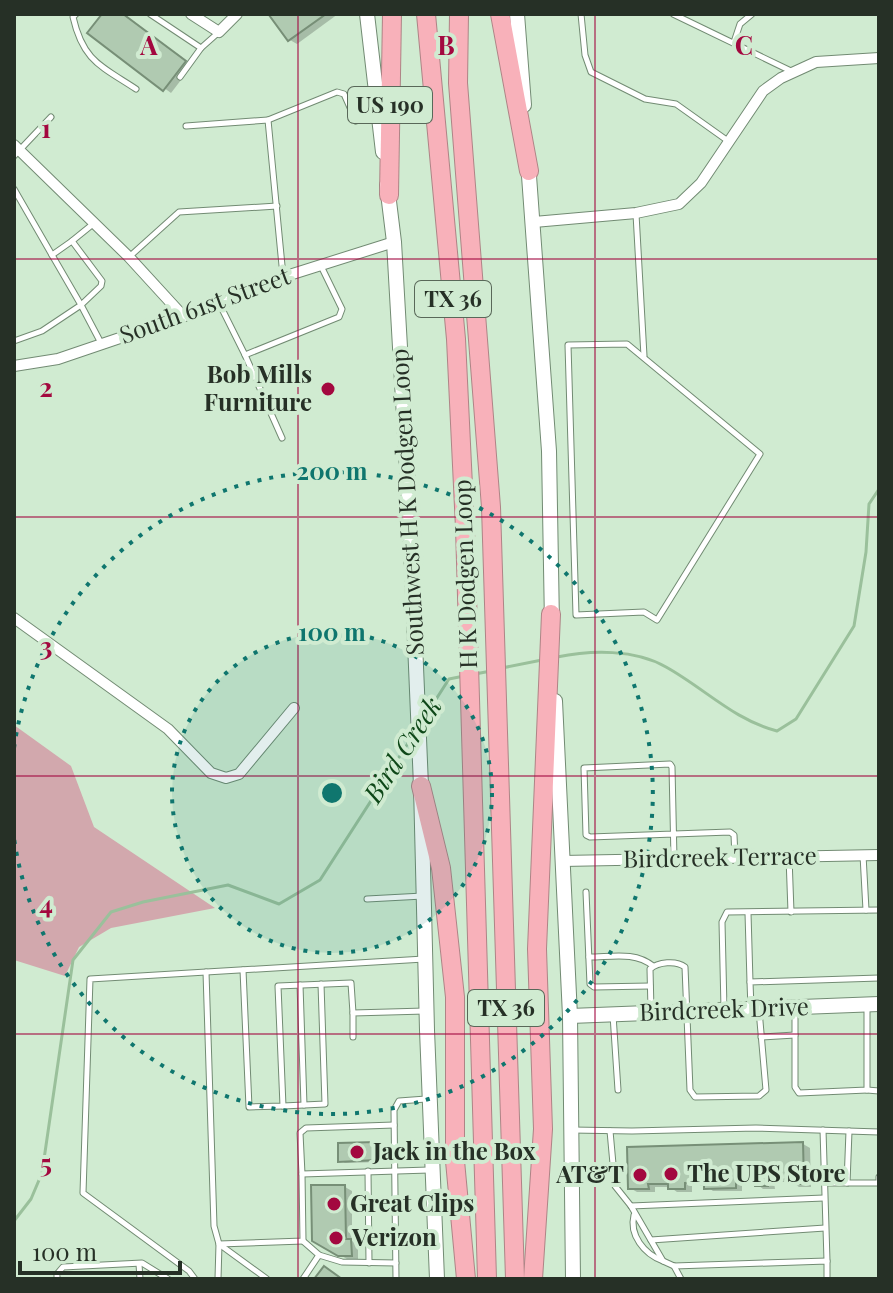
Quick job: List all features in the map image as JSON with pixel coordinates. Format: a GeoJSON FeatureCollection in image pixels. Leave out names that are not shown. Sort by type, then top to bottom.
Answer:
{"type":"FeatureCollection","features":[{"type":"Feature","properties":{"kind":"highway","name":"US 190"},"geometry":{"type":"LineString","coordinates":[[389,195],[392,14]]}},
{"type":"Feature","properties":{"kind":"highway","name":"H K Dodgen Loop"},"geometry":{"type":"LineString","coordinates":[[426,14],[456,339],[467,585],[487,1279]]}},
{"type":"Feature","properties":{"kind":"highway","name":"H K Dodgen Loop"},"geometry":{"type":"LineString","coordinates":[[459,14],[458,83],[491,507],[515,1279]]}},
{"type":"Feature","properties":{"kind":"highway"},"geometry":{"type":"LineString","coordinates":[[500,14],[529,171]]}},
{"type":"Feature","properties":{"kind":"highway"},"geometry":{"type":"LineString","coordinates":[[533,1279],[543,1129],[537,949],[551,728],[551,614]]}},
{"type":"Feature","properties":{"kind":"highway"},"geometry":{"type":"LineString","coordinates":[[421,786],[441,868],[455,997],[455,1161],[466,1279]]}},
{"type":"Feature","properties":{"kind":"main road","name":"Southwest H K Dodgen Loop"},"geometry":{"type":"LineString","coordinates":[[367,14],[394,242],[421,786],[437,1279]]}},
{"type":"Feature","properties":{"kind":"main road"},"geometry":{"type":"LineString","coordinates":[[517,14],[549,451],[551,614]]}},
{"type":"Feature","properties":{"kind":"main road"},"geometry":{"type":"LineString","coordinates":[[551,728],[570,1016],[573,1279]]}},
{"type":"Feature","properties":{"kind":"main road","name":"Birdcreek Drive"},"geometry":{"type":"LineString","coordinates":[[570,1016],[873,1004]]}},
{"type":"Feature","properties":{"kind":"street"},"geometry":{"type":"LineString","coordinates":[[191,14],[219,32],[237,14]]}},
{"type":"Feature","properties":{"kind":"street"},"geometry":{"type":"LineString","coordinates":[[534,222],[636,213],[679,204],[701,183],[763,91],[816,62],[879,58]]}},
{"type":"Feature","properties":{"kind":"street"},"geometry":{"type":"LineString","coordinates":[[16,151],[129,257],[183,316]]}},
{"type":"Feature","properties":{"kind":"street","name":"South 61st Street"},"geometry":{"type":"LineString","coordinates":[[14,366],[58,359],[220,304],[283,277],[394,242]]}},
{"type":"Feature","properties":{"kind":"street"},"geometry":{"type":"LineString","coordinates":[[14,618],[168,729],[204,767],[219,777],[231,778],[239,774],[294,708]]}},
{"type":"Feature","properties":{"kind":"street","name":"Birdcreek Terrace"},"geometry":{"type":"LineString","coordinates":[[562,861],[879,855]]}},
{"type":"Feature","properties":{"kind":"lane"},"geometry":{"type":"LineString","coordinates":[[76,14],[73,17],[78,38],[92,60],[136,89]]}},
{"type":"Feature","properties":{"kind":"lane"},"geometry":{"type":"LineString","coordinates":[[150,14],[201,48]]}},
{"type":"Feature","properties":{"kind":"lane"},"geometry":{"type":"LineString","coordinates":[[581,14],[585,55],[591,72],[645,99],[676,104],[729,141]]}},
{"type":"Feature","properties":{"kind":"lane"},"geometry":{"type":"LineString","coordinates":[[673,14],[794,73]]}},
{"type":"Feature","properties":{"kind":"lane"},"geometry":{"type":"LineString","coordinates":[[734,42],[740,24],[752,14]]}},
{"type":"Feature","properties":{"kind":"lane"},"geometry":{"type":"LineString","coordinates":[[180,77],[201,48],[219,32]]}},
{"type":"Feature","properties":{"kind":"lane"},"geometry":{"type":"LineString","coordinates":[[186,126],[268,120],[337,92],[344,94],[356,121]]}},
{"type":"Feature","properties":{"kind":"lane"},"geometry":{"type":"LineString","coordinates":[[16,151],[51,117]]}},
{"type":"Feature","properties":{"kind":"lane"},"geometry":{"type":"LineString","coordinates":[[268,120],[283,277]]}},
{"type":"Feature","properties":{"kind":"lane"},"geometry":{"type":"LineString","coordinates":[[14,189],[102,344]]}},
{"type":"Feature","properties":{"kind":"lane"},"geometry":{"type":"LineString","coordinates":[[129,257],[179,212],[277,206]]}},
{"type":"Feature","properties":{"kind":"lane"},"geometry":{"type":"LineString","coordinates":[[636,213],[644,356],[760,454],[657,620],[644,612],[576,615],[568,345],[627,344],[644,356]]}},
{"type":"Feature","properties":{"kind":"lane"},"geometry":{"type":"LineString","coordinates":[[52,255],[93,224]]}},
{"type":"Feature","properties":{"kind":"lane"},"geometry":{"type":"LineString","coordinates":[[14,341],[42,331],[81,305],[101,286],[102,281],[72,241]]}},
{"type":"Feature","properties":{"kind":"lane"},"geometry":{"type":"LineString","coordinates":[[245,355],[339,317],[342,309],[321,265]]}},
{"type":"Feature","properties":{"kind":"lane"},"geometry":{"type":"LineString","coordinates":[[220,304],[282,438]]}},
{"type":"Feature","properties":{"kind":"lane"},"geometry":{"type":"LineString","coordinates":[[674,859],[673,834],[672,767],[670,764],[584,768],[586,835],[673,834],[733,833],[735,858]]}},
{"type":"Feature","properties":{"kind":"lane"},"geometry":{"type":"LineString","coordinates":[[863,855],[866,910]]}},
{"type":"Feature","properties":{"kind":"lane"},"geometry":{"type":"LineString","coordinates":[[789,857],[791,912]]}},
{"type":"Feature","properties":{"kind":"lane"},"geometry":{"type":"LineString","coordinates":[[586,892],[590,984],[594,987],[650,986]]}},
{"type":"Feature","properties":{"kind":"lane"},"geometry":{"type":"LineString","coordinates":[[367,899],[424,896]]}},
{"type":"Feature","properties":{"kind":"lane"},"geometry":{"type":"LineString","coordinates":[[724,1010],[722,922],[727,912],[879,910]]}},
{"type":"Feature","properties":{"kind":"lane"},"geometry":{"type":"LineString","coordinates":[[589,957],[635,956],[644,958],[653,966],[680,963],[685,967],[690,1090],[695,1097],[759,1096],[766,1090],[761,1037],[750,982],[748,913]]}},
{"type":"Feature","properties":{"kind":"lane"},"geometry":{"type":"LineString","coordinates":[[195,1279],[189,1271],[83,1193],[90,979],[425,959]]}},
{"type":"Feature","properties":{"kind":"lane"},"geometry":{"type":"LineString","coordinates":[[651,1013],[650,969],[653,966]]}},
{"type":"Feature","properties":{"kind":"lane"},"geometry":{"type":"LineString","coordinates":[[243,970],[249,1107],[325,1104],[321,984]]}},
{"type":"Feature","properties":{"kind":"lane"},"geometry":{"type":"LineString","coordinates":[[206,972],[218,1279]]}},
{"type":"Feature","properties":{"kind":"lane"},"geometry":{"type":"LineString","coordinates":[[750,982],[879,978]]}},
{"type":"Feature","properties":{"kind":"lane"},"geometry":{"type":"LineString","coordinates":[[283,1106],[278,986],[351,983],[353,1037]]}},
{"type":"Feature","properties":{"kind":"lane"},"geometry":{"type":"LineString","coordinates":[[300,985],[304,1105]]}},
{"type":"Feature","properties":{"kind":"lane"},"geometry":{"type":"LineString","coordinates":[[867,1090],[873,1004]]}},
{"type":"Feature","properties":{"kind":"lane"},"geometry":{"type":"LineString","coordinates":[[795,1007],[795,1087],[799,1093],[879,1091]]}},
{"type":"Feature","properties":{"kind":"lane"},"geometry":{"type":"LineString","coordinates":[[353,1013],[426,1011]]}},
{"type":"Feature","properties":{"kind":"lane"},"geometry":{"type":"LineString","coordinates":[[613,1014],[618,1090]]}},
{"type":"Feature","properties":{"kind":"lane"},"geometry":{"type":"LineString","coordinates":[[761,1037],[795,1035]]}},
{"type":"Feature","properties":{"kind":"lane"},"geometry":{"type":"LineString","coordinates":[[396,1279],[394,1110],[399,1101],[430,1098]]}},
{"type":"Feature","properties":{"kind":"lane"},"geometry":{"type":"LineString","coordinates":[[303,1241],[300,1133],[306,1128],[394,1125]]}},
{"type":"Feature","properties":{"kind":"lane"},"geometry":{"type":"LineString","coordinates":[[571,1130],[756,1128],[879,1132]]}},
{"type":"Feature","properties":{"kind":"lane"},"geometry":{"type":"LineString","coordinates":[[823,1130],[827,1279]]}},
{"type":"Feature","properties":{"kind":"lane"},"geometry":{"type":"LineString","coordinates":[[610,1131],[613,1178],[619,1193],[631,1206],[663,1261]]}},
{"type":"Feature","properties":{"kind":"lane"},"geometry":{"type":"LineString","coordinates":[[847,1183],[849,1131]]}},
{"type":"Feature","properties":{"kind":"lane"},"geometry":{"type":"LineString","coordinates":[[302,1174],[434,1170]]}},
{"type":"Feature","properties":{"kind":"lane"},"geometry":{"type":"LineString","coordinates":[[368,1171],[369,1263]]}},
{"type":"Feature","properties":{"kind":"lane"},"geometry":{"type":"LineString","coordinates":[[824,1183],[879,1183],[879,1177]]}},
{"type":"Feature","properties":{"kind":"lane"},"geometry":{"type":"LineString","coordinates":[[631,1206],[824,1198]]}},
{"type":"Feature","properties":{"kind":"lane"},"geometry":{"type":"LineString","coordinates":[[634,1214],[632,1229],[649,1255],[674,1266],[827,1261]]}},
{"type":"Feature","properties":{"kind":"lane"},"geometry":{"type":"LineString","coordinates":[[651,1240],[825,1228]]}},
{"type":"Feature","properties":{"kind":"lane"},"geometry":{"type":"LineString","coordinates":[[219,1244],[303,1241],[319,1255],[342,1262],[396,1263]]}},
{"type":"Feature","properties":{"kind":"lane"},"geometry":{"type":"LineString","coordinates":[[219,1244],[267,1279]]}},
{"type":"Feature","properties":{"kind":"lane"},"geometry":{"type":"LineString","coordinates":[[303,1279],[319,1255]]}},
{"type":"Feature","properties":{"kind":"lane"},"geometry":{"type":"LineString","coordinates":[[139,1264],[140,1279]]}},
{"type":"Feature","properties":{"kind":"lane"},"geometry":{"type":"LineString","coordinates":[[57,1279],[63,1267],[70,1265],[139,1264],[153,1268],[168,1279]]}},
{"type":"Feature","properties":{"kind":"lane"},"geometry":{"type":"LineString","coordinates":[[674,1266],[681,1279]]}},
{"type":"Feature","properties":{"kind":"shaded area"},"geometry":{"type":"Polygon","coordinates":[[[14,725],[71,766],[94,827],[215,908],[111,928],[79,947],[65,976],[14,960],[14,725]]]}},
{"type":"Feature","properties":{"kind":"building"},"geometry":{"type":"Polygon","coordinates":[[[102,14],[123,14],[186,61],[163,91],[87,33],[102,14]]]}},
{"type":"Feature","properties":{"kind":"building"},"geometry":{"type":"Polygon","coordinates":[[[326,14],[288,41],[269,15],[326,14]]]}},
{"type":"Feature","properties":{"kind":"building","name":"Jack in the Box"},"geometry":{"type":"Polygon","coordinates":[[[376,1142],[377,1160],[338,1162],[338,1143],[376,1142]]]}},
{"type":"Feature","properties":{"kind":"building"},"geometry":{"type":"Polygon","coordinates":[[[803,1142],[804,1184],[790,1184],[790,1179],[768,1179],[768,1186],[755,1186],[754,1181],[736,1181],[736,1188],[704,1189],[704,1182],[685,1183],[685,1189],[668,1189],[668,1184],[648,1184],[649,1189],[628,1189],[627,1147],[803,1142]]]}},
{"type":"Feature","properties":{"kind":"building"},"geometry":{"type":"Polygon","coordinates":[[[311,1185],[345,1185],[346,1239],[351,1239],[352,1256],[338,1256],[312,1241],[311,1185]]]}},
{"type":"Feature","properties":{"kind":"building"},"geometry":{"type":"Polygon","coordinates":[[[324,1266],[342,1279],[314,1279],[324,1266]]]}},
{"type":"Feature","properties":{"kind":"waterway","name":"Bird Creek"},"geometry":{"type":"LineString","coordinates":[[557,657],[613,653],[654,661],[747,719],[777,731],[796,719],[854,626],[866,552],[869,504],[879,489]]}},
{"type":"Feature","properties":{"kind":"waterway","name":"Bird Creek"},"geometry":{"type":"LineString","coordinates":[[502,668],[542,660]]}},
{"type":"Feature","properties":{"kind":"waterway","name":"Bird Creek"},"geometry":{"type":"LineString","coordinates":[[475,674],[491,671]]}},
{"type":"Feature","properties":{"kind":"waterway","name":"Bird Creek"},"geometry":{"type":"LineString","coordinates":[[424,718],[449,679],[464,676]]}},
{"type":"Feature","properties":{"kind":"waterway","name":"Bird Creek"},"geometry":{"type":"LineString","coordinates":[[14,1221],[31,1199],[42,1173],[73,960],[111,912],[143,902],[228,885],[279,904],[320,880],[414,734]]}},
{"type":"Feature","properties":{"kind":"place","name":"Bob Mills Furniture"},"geometry":{"type":"Point","coordinates":[328,389]}},
{"type":"Feature","properties":{"kind":"place","name":"Jack in the Box"},"geometry":{"type":"Point","coordinates":[357,1152]}},
{"type":"Feature","properties":{"kind":"place","name":"The UPS Store"},"geometry":{"type":"Point","coordinates":[671,1174]}},
{"type":"Feature","properties":{"kind":"place","name":"AT&T"},"geometry":{"type":"Point","coordinates":[640,1175]}},
{"type":"Feature","properties":{"kind":"place","name":"Great Clips"},"geometry":{"type":"Point","coordinates":[334,1204]}},
{"type":"Feature","properties":{"kind":"place","name":"Verizon"},"geometry":{"type":"Point","coordinates":[336,1238]}}]}
